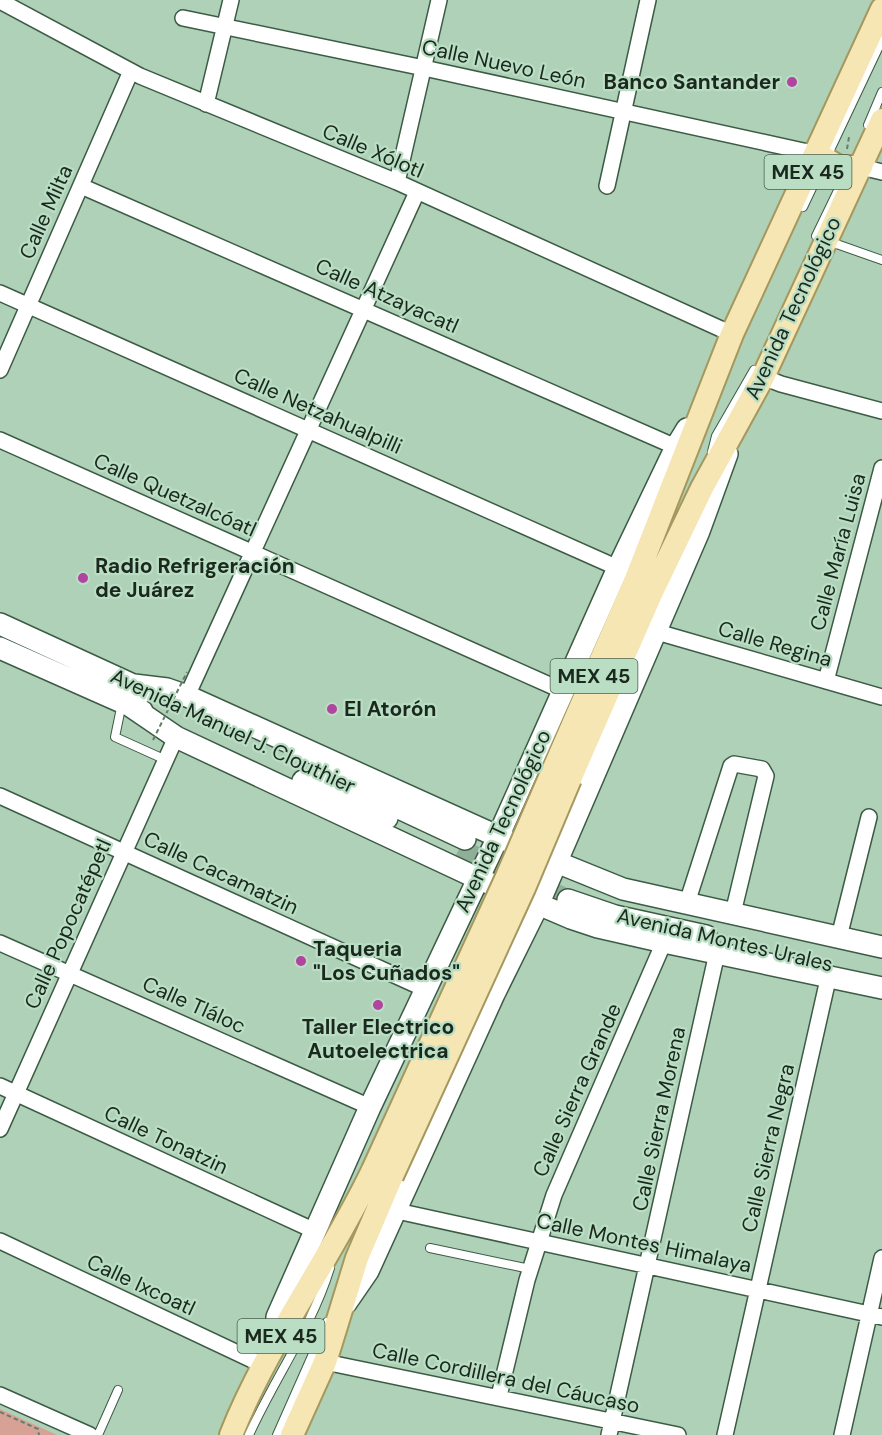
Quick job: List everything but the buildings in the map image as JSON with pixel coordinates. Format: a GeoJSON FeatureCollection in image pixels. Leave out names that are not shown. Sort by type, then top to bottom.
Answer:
{"type":"FeatureCollection","features":[{"type":"Feature","properties":{"kind":"main road","name":"Avenida Tecnológico"},"geometry":{"type":"LineString","coordinates":[[292,1435],[325,1362],[383,1173],[506,879],[635,581],[683,446],[712,397],[732,334],[821,157],[882,9]]}},
{"type":"Feature","properties":{"kind":"main road","name":"Avenida Tecnológico"},"geometry":{"type":"LineString","coordinates":[[635,581],[702,488],[734,430],[819,243],[861,166],[882,120]]}},
{"type":"Feature","properties":{"kind":"main road"},"geometry":{"type":"LineString","coordinates":[[821,157],[839,167],[861,166]]}},
{"type":"Feature","properties":{"kind":"main road","name":"Avenida Tecnológico"},"geometry":{"type":"LineString","coordinates":[[231,1435],[243,1405],[276,1344],[338,1241],[383,1173]]}},
{"type":"Feature","properties":{"kind":"street"},"geometry":{"type":"LineString","coordinates":[[206,104],[231,0]]}},
{"type":"Feature","properties":{"kind":"street"},"geometry":{"type":"LineString","coordinates":[[397,182],[439,0]]}},
{"type":"Feature","properties":{"kind":"street"},"geometry":{"type":"LineString","coordinates":[[607,186],[648,0]]}},
{"type":"Feature","properties":{"kind":"street","name":"Calle Xólotl"},"geometry":{"type":"LineString","coordinates":[[0,1],[130,71],[397,182],[732,334]]}},
{"type":"Feature","properties":{"kind":"street","name":"Calle Nuevo León"},"geometry":{"type":"LineString","coordinates":[[183,18],[424,68],[821,157]]}},
{"type":"Feature","properties":{"kind":"street","name":"Calle Milta"},"geometry":{"type":"LineString","coordinates":[[0,370],[130,71]]}},
{"type":"Feature","properties":{"kind":"street","name":"Calle Atzayacatl"},"geometry":{"type":"LineString","coordinates":[[81,186],[683,446]]}},
{"type":"Feature","properties":{"kind":"street"},"geometry":{"type":"LineString","coordinates":[[187,696],[417,192]]}},
{"type":"Feature","properties":{"kind":"street","name":"Calle Netzahualpilli"},"geometry":{"type":"LineString","coordinates":[[0,293],[310,430],[635,581]]}},
{"type":"Feature","properties":{"kind":"street"},"geometry":{"type":"LineString","coordinates":[[761,369],[781,384],[882,411]]}},
{"type":"Feature","properties":{"kind":"street","name":"Avenida Tecnológico"},"geometry":{"type":"LineString","coordinates":[[344,1306],[368,1271],[494,994],[538,905],[657,633],[713,497],[734,430]]}},
{"type":"Feature","properties":{"kind":"street","name":"Calle Quetzalcóatl"},"geometry":{"type":"LineString","coordinates":[[0,440],[563,692]]}},
{"type":"Feature","properties":{"kind":"street","name":"Calle María Luisa"},"geometry":{"type":"LineString","coordinates":[[826,681],[882,468]]}},
{"type":"Feature","properties":{"kind":"street","name":"Avenida Tecnológico"},"geometry":{"type":"LineString","coordinates":[[276,1344],[277,1317],[370,1107],[498,837],[563,692],[635,581]]}},
{"type":"Feature","properties":{"kind":"street","name":"Avenida Manuel J. Clouthier"},"geometry":{"type":"LineString","coordinates":[[0,624],[128,697]]}},
{"type":"Feature","properties":{"kind":"street","name":"Calle Regina"},"geometry":{"type":"LineString","coordinates":[[657,633],[882,697]]}},
{"type":"Feature","properties":{"kind":"street","name":"Avenida Manuel J. Clouthier"},"geometry":{"type":"LineString","coordinates":[[0,648],[128,697],[462,836]]}},
{"type":"Feature","properties":{"kind":"street"},"geometry":{"type":"LineString","coordinates":[[128,697],[167,689],[187,696],[462,836],[498,837],[623,889],[882,947]]}},
{"type":"Feature","properties":{"kind":"street"},"geometry":{"type":"LineString","coordinates":[[128,697],[176,737],[538,905],[598,927],[882,988]]}},
{"type":"Feature","properties":{"kind":"street","name":"Calle Popocatépetl"},"geometry":{"type":"LineString","coordinates":[[0,1129],[176,737]]}},
{"type":"Feature","properties":{"kind":"street"},"geometry":{"type":"LineString","coordinates":[[687,903],[730,768],[734,764],[762,770],[766,776],[733,913]]}},
{"type":"Feature","properties":{"kind":"street","name":"Calle Cacamatzin"},"geometry":{"type":"LineString","coordinates":[[0,796],[425,989]]}},
{"type":"Feature","properties":{"kind":"street"},"geometry":{"type":"LineString","coordinates":[[462,836],[515,798]]}},
{"type":"Feature","properties":{"kind":"street"},"geometry":{"type":"LineString","coordinates":[[839,937],[869,817]]}},
{"type":"Feature","properties":{"kind":"street","name":"Avenida Montes Urales"},"geometry":{"type":"LineString","coordinates":[[882,959],[570,893],[615,915],[882,978]]}},
{"type":"Feature","properties":{"kind":"street","name":"Calle Sierra Grande"},"geometry":{"type":"LineString","coordinates":[[499,1396],[530,1269],[554,1195],[664,942]]}},
{"type":"Feature","properties":{"kind":"street","name":"Calle Tláloc"},"geometry":{"type":"LineString","coordinates":[[0,943],[370,1107]]}},
{"type":"Feature","properties":{"kind":"street","name":"Calle Sierra Morena"},"geometry":{"type":"LineString","coordinates":[[610,1428],[649,1265],[717,953]]}},
{"type":"Feature","properties":{"kind":"street","name":"Calle Sierra Negra"},"geometry":{"type":"LineString","coordinates":[[725,1435],[829,975]]}},
{"type":"Feature","properties":{"kind":"street","name":"Calle Tonatzin"},"geometry":{"type":"LineString","coordinates":[[0,1086],[315,1231]]}},
{"type":"Feature","properties":{"kind":"street","name":"Calle Montes Himalaya"},"geometry":{"type":"LineString","coordinates":[[397,1211],[875,1316]]}},
{"type":"Feature","properties":{"kind":"street","name":"Calle Ixcoatl"},"geometry":{"type":"LineString","coordinates":[[0,1241],[265,1366]]}},
{"type":"Feature","properties":{"kind":"street"},"geometry":{"type":"LineString","coordinates":[[842,1435],[875,1316],[882,1258]]}},
{"type":"Feature","properties":{"kind":"street","name":"Calle Cordillera del Cáucaso"},"geometry":{"type":"LineString","coordinates":[[325,1362],[499,1396],[610,1428],[678,1435]]}},
{"type":"Feature","properties":{"kind":"street"},"geometry":{"type":"LineString","coordinates":[[0,1395],[90,1435]]}},
{"type":"Feature","properties":{"kind":"street"},"geometry":{"type":"LineString","coordinates":[[219,1435],[243,1405]]}},
{"type":"Feature","properties":{"kind":"lane"},"geometry":{"type":"LineString","coordinates":[[799,214],[821,157],[882,40]]}},
{"type":"Feature","properties":{"kind":"lane"},"geometry":{"type":"LineString","coordinates":[[863,136],[882,92]]}},
{"type":"Feature","properties":{"kind":"lane"},"geometry":{"type":"LineString","coordinates":[[819,243],[882,260]]}},
{"type":"Feature","properties":{"kind":"lane"},"geometry":{"type":"LineString","coordinates":[[702,488],[716,436],[761,369]]}},
{"type":"Feature","properties":{"kind":"lane"},"geometry":{"type":"LineString","coordinates":[[128,697],[115,737],[166,760]]}},
{"type":"Feature","properties":{"kind":"lane"},"geometry":{"type":"LineString","coordinates":[[249,1435],[267,1395],[322,1293],[338,1241]]}},
{"type":"Feature","properties":{"kind":"lane"},"geometry":{"type":"LineString","coordinates":[[430,1248],[530,1269]]}},
{"type":"Feature","properties":{"kind":"lane"},"geometry":{"type":"LineString","coordinates":[[277,1435],[326,1323],[344,1306]]}},
{"type":"Feature","properties":{"kind":"lane"},"geometry":{"type":"LineString","coordinates":[[98,1435],[118,1390]]}},
{"type":"Feature","properties":{"kind":"path"},"geometry":{"type":"LineString","coordinates":[[153,740],[187,672]]}},
{"type":"Feature","properties":{"kind":"path"},"geometry":{"type":"LineString","coordinates":[[0,1412],[38,1430],[39,1435]]}},
{"type":"Feature","properties":{"kind":"shaded area"},"geometry":{"type":"Polygon","coordinates":[[[0,1409],[57,1435],[0,1435],[0,1409]]]}},
{"type":"Feature","properties":{"kind":"tunnel"},"geometry":{"type":"LineString","coordinates":[[459,849],[568,900]]}},
{"type":"Feature","properties":{"kind":"place","name":"Banco Santander"},"geometry":{"type":"Point","coordinates":[792,82]}},
{"type":"Feature","properties":{"kind":"place","name":"Radio Refrigeración de Juárez"},"geometry":{"type":"Point","coordinates":[83,578]}},
{"type":"Feature","properties":{"kind":"place","name":"El Atorón"},"geometry":{"type":"Point","coordinates":[332,709]}},
{"type":"Feature","properties":{"kind":"place","name":"Taqueria \"Los Cuñados\""},"geometry":{"type":"Point","coordinates":[301,961]}},
{"type":"Feature","properties":{"kind":"place","name":"Taller Electrico Autoelectrica"},"geometry":{"type":"Point","coordinates":[378,1005]}}]}
